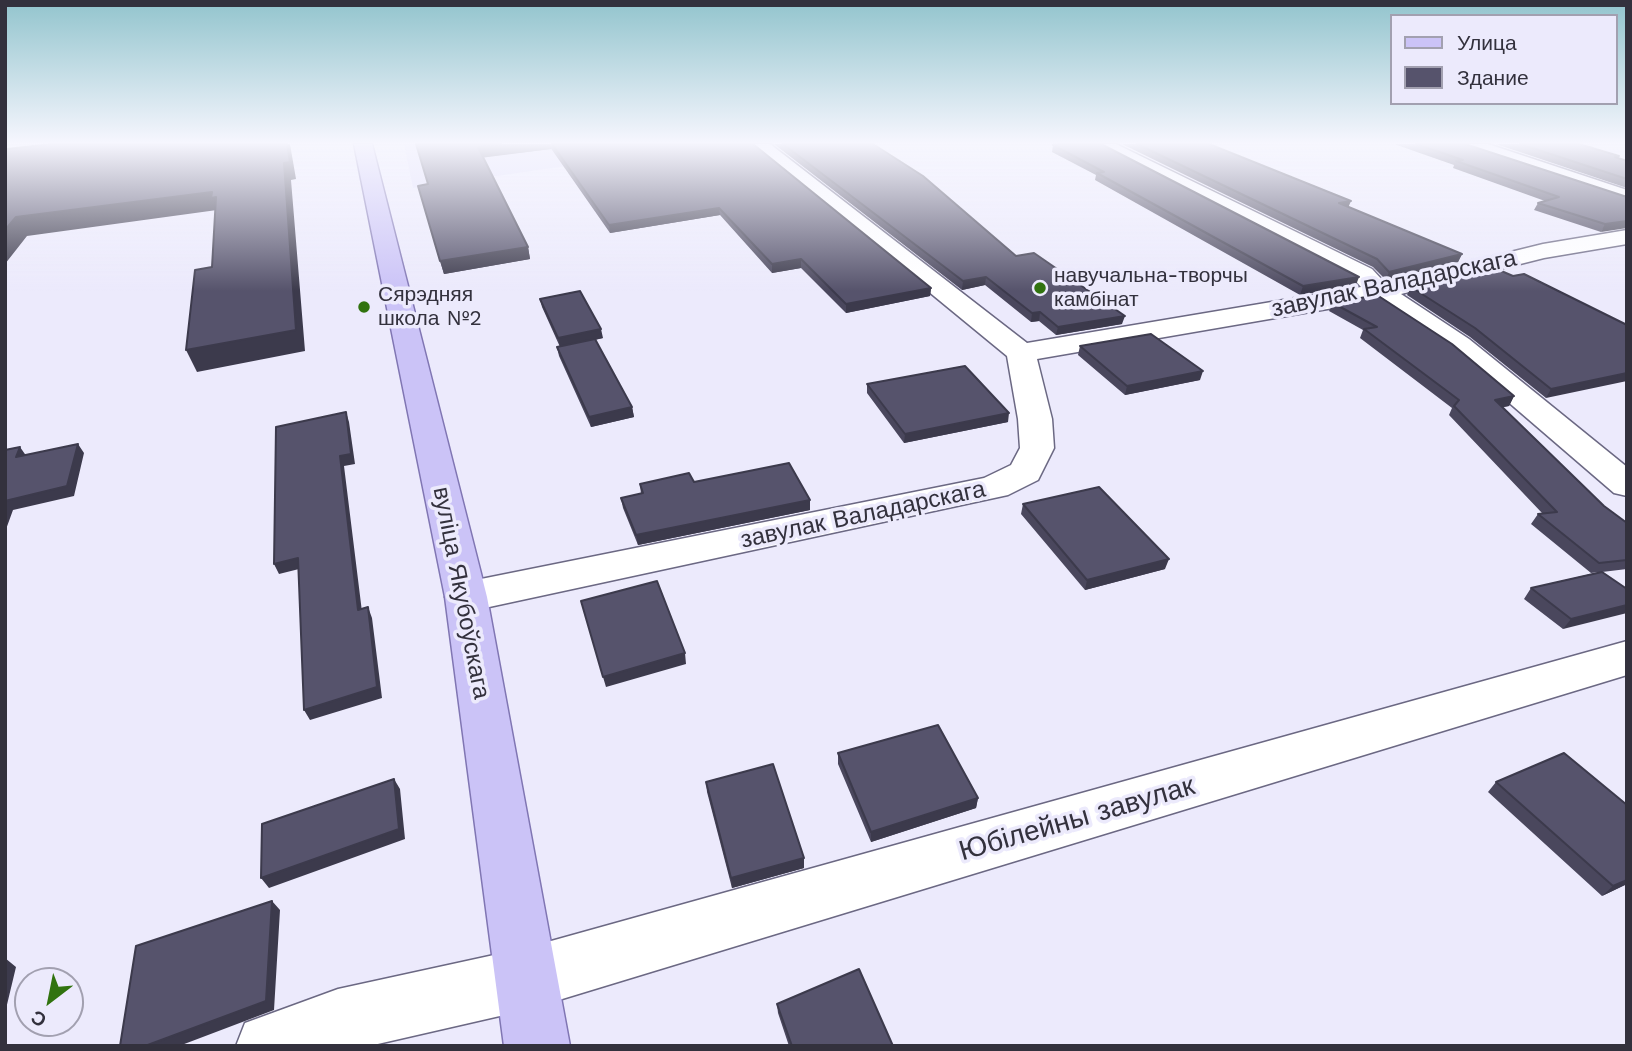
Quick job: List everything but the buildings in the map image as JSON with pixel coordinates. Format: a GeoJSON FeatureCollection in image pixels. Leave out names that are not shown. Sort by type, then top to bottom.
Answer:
{"type":"FeatureCollection","features":[{"type":"Feature","properties":{"kind":"main road","name":"вуліца Якубоўскага"},"geometry":{"type":"LineString","coordinates":[[374,193],[466,597],[537,1046]]}},
{"type":"Feature","properties":{"kind":"street"},"geometry":{"type":"LineString","coordinates":[[820,193],[1021,353]]}},
{"type":"Feature","properties":{"kind":"street"},"geometry":{"type":"LineString","coordinates":[[1202,193],[1328,254],[1363,274],[1379,292],[1459,345],[1627,485]]}},
{"type":"Feature","properties":{"kind":"street","name":"завулак Валадарскага"},"geometry":{"type":"LineString","coordinates":[[466,597],[995,487],[1025,472],[1037,447],[1035,419],[1021,353],[1379,292],[1543,251],[1627,237]]}},
{"type":"Feature","properties":{"kind":"street","name":"Юбілейны завулак"},"geometry":{"type":"LineString","coordinates":[[268,1046],[338,1021],[526,979],[1627,658]]}},
{"type":"Feature","properties":{"kind":"place","name":"навучальна-творчы камбінат"},"geometry":{"type":"Point","coordinates":[1040,288]}},
{"type":"Feature","properties":{"kind":"place","name":"Сярэдняя школа №2"},"geometry":{"type":"Point","coordinates":[364,307]}}]}
